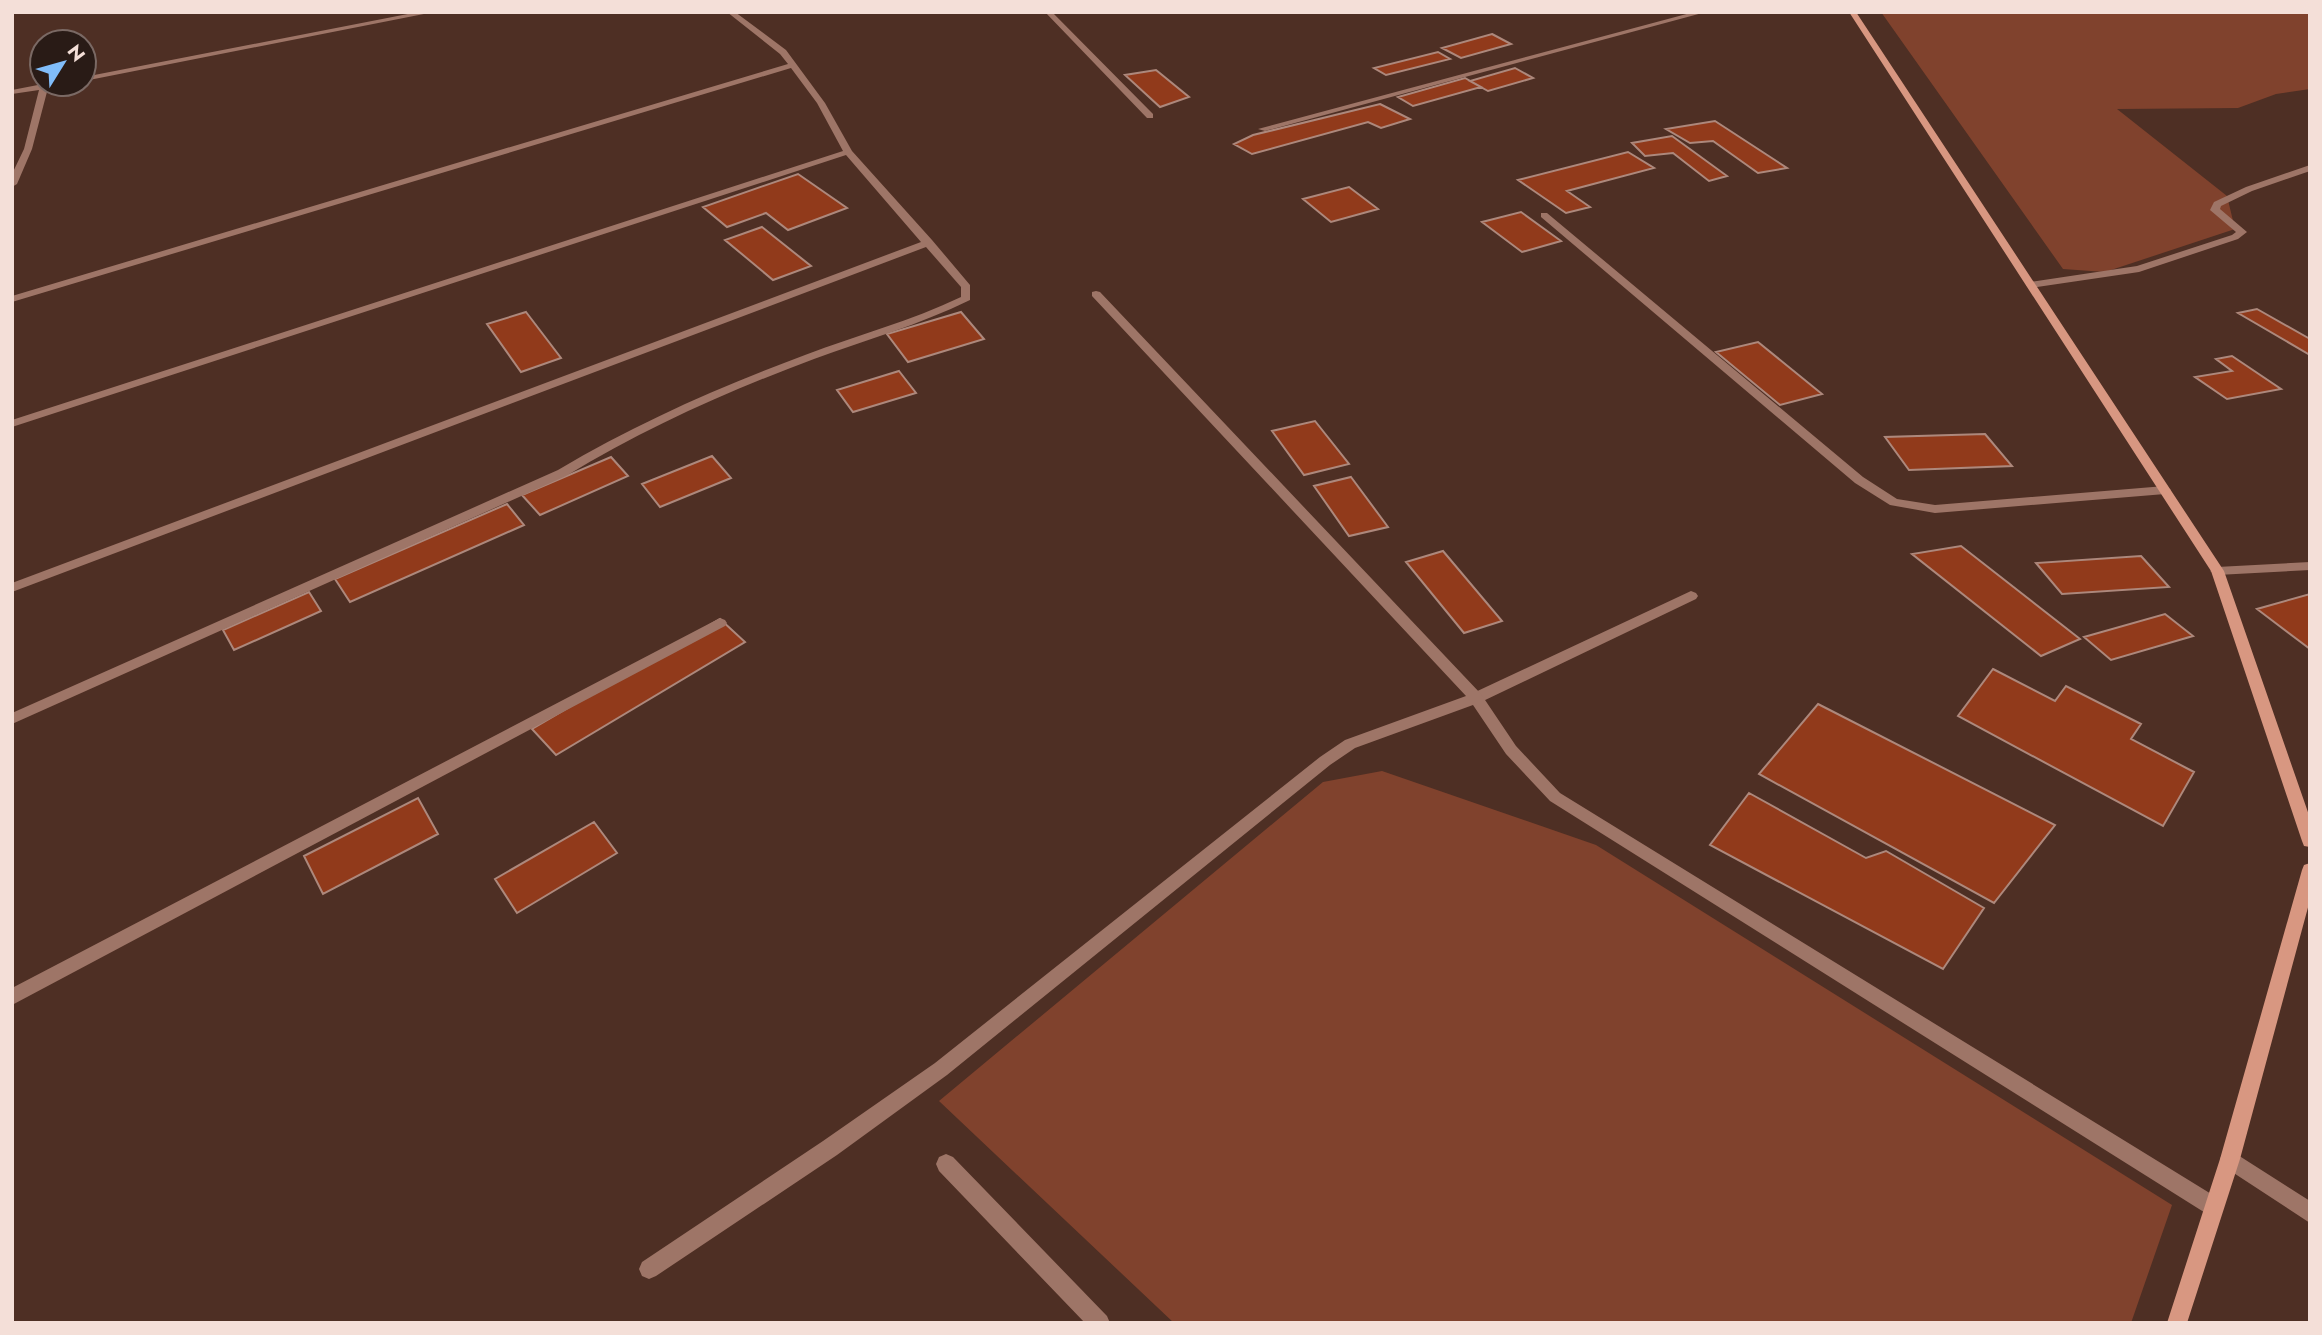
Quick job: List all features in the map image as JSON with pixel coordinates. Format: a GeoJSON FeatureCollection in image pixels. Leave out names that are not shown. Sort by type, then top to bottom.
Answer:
{"type":"FeatureCollection","features":[{"type":"Feature","properties":{"kind":"street"},"geometry":{"type":"LineString","coordinates":[[98,76],[431,12]]}},
{"type":"Feature","properties":{"kind":"street"},"geometry":{"type":"LineString","coordinates":[[12,719],[562,473],[615,440],[674,412],[808,357],[966,298],[966,287],[849,152],[821,103],[783,52],[730,12]]}},
{"type":"Feature","properties":{"kind":"street"},"geometry":{"type":"LineString","coordinates":[[1048,12],[1150,116]]}},
{"type":"Feature","properties":{"kind":"street"},"geometry":{"type":"LineString","coordinates":[[1262,129],[1703,12]]}},
{"type":"Feature","properties":{"kind":"street"},"geometry":{"type":"LineString","coordinates":[[1852,12],[2217,571],[2310,841]]}},
{"type":"Feature","properties":{"kind":"street"},"geometry":{"type":"LineString","coordinates":[[12,299],[792,65]]}},
{"type":"Feature","properties":{"kind":"street"},"geometry":{"type":"LineString","coordinates":[[12,184],[28,149],[41,98]]}},
{"type":"Feature","properties":{"kind":"street"},"geometry":{"type":"LineString","coordinates":[[12,424],[849,152]]}},
{"type":"Feature","properties":{"kind":"street"},"geometry":{"type":"LineString","coordinates":[[2031,285],[2139,269],[2235,237],[2242,232],[2216,210],[2217,204],[2249,189],[2310,168]]}},
{"type":"Feature","properties":{"kind":"street"},"geometry":{"type":"LineString","coordinates":[[1544,215],[1859,480],[1894,502],[1935,509],[2165,491]]}},
{"type":"Feature","properties":{"kind":"street"},"geometry":{"type":"LineString","coordinates":[[12,588],[929,242]]}},
{"type":"Feature","properties":{"kind":"street"},"geometry":{"type":"LineString","coordinates":[[1096,294],[1476,698],[1511,750],[1555,797],[2214,1207]]}},
{"type":"Feature","properties":{"kind":"street"},"geometry":{"type":"LineString","coordinates":[[2217,571],[2310,566]]}},
{"type":"Feature","properties":{"kind":"street"},"geometry":{"type":"LineString","coordinates":[[649,1269],[941,1069],[1325,761],[1350,744],[1476,698],[1691,596]]}},
{"type":"Feature","properties":{"kind":"street"},"geometry":{"type":"LineString","coordinates":[[12,997],[720,623]]}},
{"type":"Feature","properties":{"kind":"street"},"geometry":{"type":"LineString","coordinates":[[2177,1323],[2230,1159],[2310,870]]}},
{"type":"Feature","properties":{"kind":"street"},"geometry":{"type":"LineString","coordinates":[[2230,1159],[2310,1213]]}},
{"type":"Feature","properties":{"kind":"street"},"geometry":{"type":"LineString","coordinates":[[946,1164],[1100,1323]]}},
{"type":"Feature","properties":{"kind":"shaded area"},"geometry":{"type":"Polygon","coordinates":[[[1881,12],[2310,12],[2310,89],[2276,94],[2238,108],[2117,109],[2227,196],[2235,229],[2105,272],[2063,269],[1881,12]]]}},
{"type":"Feature","properties":{"kind":"shaded area"},"geometry":{"type":"Polygon","coordinates":[[[1382,771],[1596,845],[2172,1205],[2131,1323],[1174,1323],[939,1101],[1323,782],[1382,771]]]}},
{"type":"Feature","properties":{"kind":"building"},"geometry":{"type":"Polygon","coordinates":[[[1492,34],[1511,44],[1461,58],[1442,48],[1492,34]]]}},
{"type":"Feature","properties":{"kind":"building"},"geometry":{"type":"Polygon","coordinates":[[[1438,52],[1450,59],[1386,75],[1374,68],[1438,52]]]}},
{"type":"Feature","properties":{"kind":"building"},"geometry":{"type":"Polygon","coordinates":[[[1515,68],[1533,78],[1488,91],[1470,81],[1515,68]]]}},
{"type":"Feature","properties":{"kind":"building"},"geometry":{"type":"Polygon","coordinates":[[[1156,70],[1189,97],[1160,107],[1125,75],[1156,70]]]}},
{"type":"Feature","properties":{"kind":"building"},"geometry":{"type":"Polygon","coordinates":[[[1465,78],[1481,87],[1413,106],[1398,97],[1465,78]]]}},
{"type":"Feature","properties":{"kind":"building"},"geometry":{"type":"Polygon","coordinates":[[[1380,104],[1410,119],[1381,128],[1368,122],[1252,154],[1234,144],[1253,135],[1380,104]]]}},
{"type":"Feature","properties":{"kind":"building"},"geometry":{"type":"Polygon","coordinates":[[[1715,121],[1787,168],[1758,173],[1713,141],[1690,143],[1666,129],[1715,121]]]}},
{"type":"Feature","properties":{"kind":"building"},"geometry":{"type":"Polygon","coordinates":[[[1672,136],[1727,176],[1709,181],[1673,153],[1645,156],[1632,143],[1672,136]]]}},
{"type":"Feature","properties":{"kind":"building"},"geometry":{"type":"Polygon","coordinates":[[[1628,152],[1654,168],[1567,191],[1590,207],[1566,213],[1518,180],[1628,152]]]}},
{"type":"Feature","properties":{"kind":"building"},"geometry":{"type":"Polygon","coordinates":[[[798,174],[847,208],[788,230],[766,213],[727,227],[703,207],[798,174]]]}},
{"type":"Feature","properties":{"kind":"building"},"geometry":{"type":"Polygon","coordinates":[[[1349,187],[1378,209],[1331,222],[1303,199],[1349,187]]]}},
{"type":"Feature","properties":{"kind":"building"},"geometry":{"type":"Polygon","coordinates":[[[1521,212],[1561,241],[1522,252],[1482,222],[1521,212]]]}},
{"type":"Feature","properties":{"kind":"building"},"geometry":{"type":"Polygon","coordinates":[[[762,227],[811,266],[773,280],[725,240],[762,227]]]}},
{"type":"Feature","properties":{"kind":"building"},"geometry":{"type":"Polygon","coordinates":[[[2257,309],[2310,339],[2310,355],[2238,313],[2257,309]]]}},
{"type":"Feature","properties":{"kind":"building"},"geometry":{"type":"Polygon","coordinates":[[[526,312],[561,358],[521,372],[487,324],[526,312]]]}},
{"type":"Feature","properties":{"kind":"building"},"geometry":{"type":"Polygon","coordinates":[[[961,312],[984,339],[908,362],[887,334],[961,312]]]}},
{"type":"Feature","properties":{"kind":"building"},"geometry":{"type":"Polygon","coordinates":[[[1758,342],[1822,394],[1780,405],[1716,352],[1758,342]]]}},
{"type":"Feature","properties":{"kind":"building"},"geometry":{"type":"Polygon","coordinates":[[[2232,356],[2281,389],[2227,399],[2195,377],[2232,371],[2216,359],[2232,356]]]}},
{"type":"Feature","properties":{"kind":"building"},"geometry":{"type":"Polygon","coordinates":[[[899,371],[916,393],[853,412],[837,390],[899,371]]]}},
{"type":"Feature","properties":{"kind":"building"},"geometry":{"type":"Polygon","coordinates":[[[1315,421],[1349,464],[1304,475],[1272,431],[1315,421]]]}},
{"type":"Feature","properties":{"kind":"building"},"geometry":{"type":"Polygon","coordinates":[[[1985,434],[2012,466],[1909,470],[1885,437],[1985,434]]]}},
{"type":"Feature","properties":{"kind":"building"},"geometry":{"type":"Polygon","coordinates":[[[712,456],[731,478],[660,507],[642,484],[712,456]]]}},
{"type":"Feature","properties":{"kind":"building"},"geometry":{"type":"Polygon","coordinates":[[[611,457],[628,476],[540,515],[522,495],[611,457]]]}},
{"type":"Feature","properties":{"kind":"building"},"geometry":{"type":"Polygon","coordinates":[[[1351,477],[1388,527],[1349,536],[1314,486],[1351,477]]]}},
{"type":"Feature","properties":{"kind":"building"},"geometry":{"type":"Polygon","coordinates":[[[507,504],[524,525],[350,602],[335,579],[507,504]]]}},
{"type":"Feature","properties":{"kind":"building"},"geometry":{"type":"Polygon","coordinates":[[[1961,546],[2080,639],[2041,656],[1912,554],[1961,546]]]}},
{"type":"Feature","properties":{"kind":"building"},"geometry":{"type":"Polygon","coordinates":[[[1443,551],[1502,621],[1464,633],[1406,562],[1443,551]]]}},
{"type":"Feature","properties":{"kind":"building"},"geometry":{"type":"Polygon","coordinates":[[[2141,556],[2169,587],[2062,594],[2036,563],[2141,556]]]}},
{"type":"Feature","properties":{"kind":"building"},"geometry":{"type":"Polygon","coordinates":[[[309,592],[321,611],[234,650],[223,630],[309,592]]]}},
{"type":"Feature","properties":{"kind":"building"},"geometry":{"type":"Polygon","coordinates":[[[2310,594],[2310,649],[2257,609],[2310,594]]]}},
{"type":"Feature","properties":{"kind":"building"},"geometry":{"type":"Polygon","coordinates":[[[2165,614],[2193,636],[2111,660],[2084,637],[2165,614]]]}},
{"type":"Feature","properties":{"kind":"building"},"geometry":{"type":"Polygon","coordinates":[[[720,619],[745,642],[556,755],[532,729],[720,619]]]}},
{"type":"Feature","properties":{"kind":"building"},"geometry":{"type":"Polygon","coordinates":[[[1993,669],[2055,701],[2066,686],[2141,724],[2131,739],[2194,772],[2163,826],[1958,716],[1993,669]]]}},
{"type":"Feature","properties":{"kind":"building"},"geometry":{"type":"Polygon","coordinates":[[[1818,704],[2055,825],[1994,903],[1759,774],[1818,704]]]}},
{"type":"Feature","properties":{"kind":"building"},"geometry":{"type":"Polygon","coordinates":[[[1749,793],[1866,858],[1886,851],[1984,908],[1943,969],[1710,845],[1749,793]]]}},
{"type":"Feature","properties":{"kind":"building"},"geometry":{"type":"Polygon","coordinates":[[[418,798],[438,834],[323,894],[304,856],[418,798]]]}},
{"type":"Feature","properties":{"kind":"building"},"geometry":{"type":"Polygon","coordinates":[[[594,822],[617,853],[517,913],[495,879],[594,822]]]}}]}
